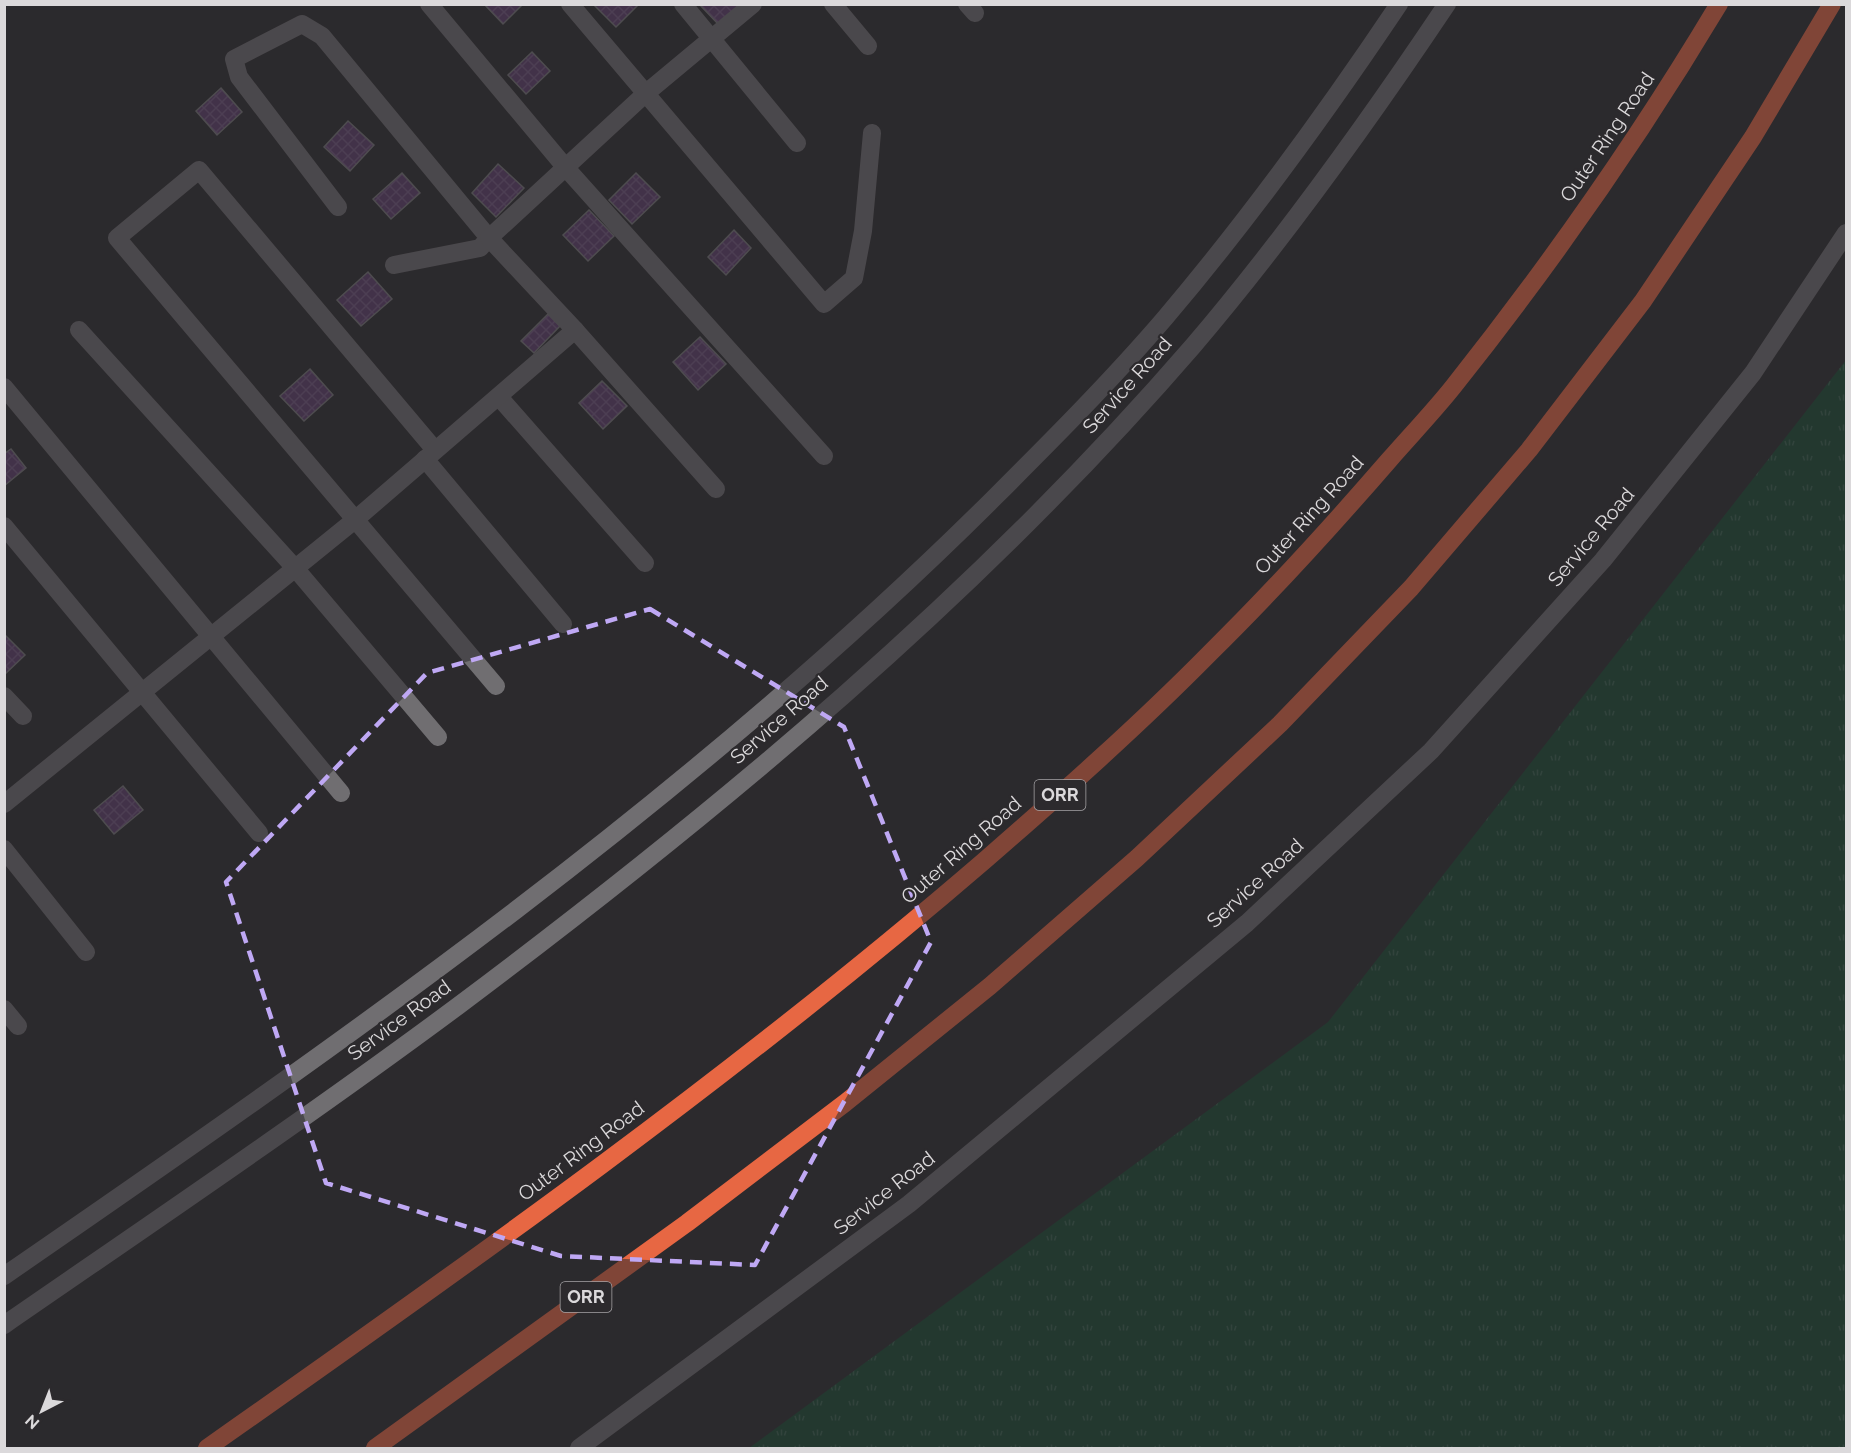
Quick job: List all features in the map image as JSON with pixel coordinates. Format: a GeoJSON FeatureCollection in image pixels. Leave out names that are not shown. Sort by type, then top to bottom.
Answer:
{"type":"FeatureCollection","features":[{"type":"Feature","properties":{"kind":"highway","name":"Outer Ring Road"},"geometry":{"type":"LineString","coordinates":[[207,1449],[480,1254],[785,1026],[925,911],[1070,786],[1209,655],[1335,523],[1451,389],[1563,243],[1671,85],[1719,4]]}},
{"type":"Feature","properties":{"kind":"highway","name":"ORR"},"geometry":{"type":"LineString","coordinates":[[375,1449],[687,1223],[845,1103],[990,986],[1120,873],[1280,724],[1411,588],[1529,450],[1650,291],[1753,137],[1832,4]]}},
{"type":"Feature","properties":{"kind":"street"},"geometry":{"type":"LineString","coordinates":[[429,4],[566,168],[824,456]]}},
{"type":"Feature","properties":{"kind":"street"},"geometry":{"type":"LineString","coordinates":[[570,4],[824,304],[854,278],[863,231],[872,133]]}},
{"type":"Feature","properties":{"kind":"street"},"geometry":{"type":"LineString","coordinates":[[683,4],[797,143]]}},
{"type":"Feature","properties":{"kind":"street"},"geometry":{"type":"LineString","coordinates":[[393,265],[480,248],[645,94],[753,4]]}},
{"type":"Feature","properties":{"kind":"street"},"geometry":{"type":"LineString","coordinates":[[833,4],[868,46]]}},
{"type":"Feature","properties":{"kind":"street","name":"Service Road"},"geometry":{"type":"LineString","coordinates":[[4,1276],[249,1107],[433,974],[598,847],[840,644],[935,557],[1021,471],[1094,396],[1162,321],[1228,242],[1291,159],[1350,78],[1399,4]]}},
{"type":"Feature","properties":{"kind":"street","name":"Service Road"},"geometry":{"type":"LineString","coordinates":[[4,1325],[273,1138],[456,1007],[595,900],[737,787],[963,585],[1050,500],[1192,347],[1260,265],[1383,100],[1447,4]]}},
{"type":"Feature","properties":{"kind":"street"},"geometry":{"type":"LineString","coordinates":[[339,207],[239,77],[234,59],[302,24],[322,36],[489,238],[575,330],[716,489]]}},
{"type":"Feature","properties":{"kind":"street"},"geometry":{"type":"LineString","coordinates":[[496,686],[117,238],[199,170],[430,455],[563,624]]}},
{"type":"Feature","properties":{"kind":"street","name":"Service Road"},"geometry":{"type":"LineString","coordinates":[[579,1449],[909,1204],[1247,923],[1431,751],[1611,551],[1753,373],[1846,233]]}},
{"type":"Feature","properties":{"kind":"street"},"geometry":{"type":"LineString","coordinates":[[79,330],[295,568],[438,737]]}},
{"type":"Feature","properties":{"kind":"street"},"geometry":{"type":"LineString","coordinates":[[4,804],[356,519],[575,330]]}},
{"type":"Feature","properties":{"kind":"street"},"geometry":{"type":"LineString","coordinates":[[4,387],[341,793]]}},
{"type":"Feature","properties":{"kind":"street"},"geometry":{"type":"LineString","coordinates":[[498,397],[645,563]]}},
{"type":"Feature","properties":{"kind":"street"},"geometry":{"type":"LineString","coordinates":[[4,526],[259,833]]}},
{"type":"Feature","properties":{"kind":"street"},"geometry":{"type":"LineString","coordinates":[[4,696],[23,716]]}},
{"type":"Feature","properties":{"kind":"street"},"geometry":{"type":"LineString","coordinates":[[4,849],[86,952]]}},
{"type":"Feature","properties":{"kind":"street"},"geometry":{"type":"LineString","coordinates":[[4,1009],[18,1026]]}},
{"type":"Feature","properties":{"kind":"highlighted area"},"geometry":{"type":"Polygon","coordinates":[[[650,609],[844,727],[931,942],[755,1265],[561,1256],[326,1183],[226,882],[427,673],[650,609]]]}},
{"type":"Feature","properties":{"kind":"green space"},"geometry":{"type":"Polygon","coordinates":[[[1846,360],[1846,1448],[749,1448],[1328,1022],[1846,360]]]}},
{"type":"Feature","properties":{"kind":"building"},"geometry":{"type":"Polygon","coordinates":[[[484,4],[523,4],[503,24],[484,4]]]}},
{"type":"Feature","properties":{"kind":"building"},"geometry":{"type":"Polygon","coordinates":[[[593,4],[639,4],[616,27],[593,4]]]}},
{"type":"Feature","properties":{"kind":"building"},"geometry":{"type":"Polygon","coordinates":[[[699,4],[743,4],[720,26],[699,4]]]}},
{"type":"Feature","properties":{"kind":"building"},"geometry":{"type":"Polygon","coordinates":[[[532,52],[550,71],[526,94],[508,75],[532,52]]]}},
{"type":"Feature","properties":{"kind":"building"},"geometry":{"type":"Polygon","coordinates":[[[221,88],[242,112],[217,135],[196,111],[221,88]]]}},
{"type":"Feature","properties":{"kind":"building"},"geometry":{"type":"Polygon","coordinates":[[[348,121],[374,145],[350,171],[324,147],[348,121]]]}},
{"type":"Feature","properties":{"kind":"building"},"geometry":{"type":"Polygon","coordinates":[[[498,164],[524,188],[496,217],[472,193],[498,164]]]}},
{"type":"Feature","properties":{"kind":"building"},"geometry":{"type":"Polygon","coordinates":[[[402,173],[420,193],[391,219],[373,199],[402,173]]]}},
{"type":"Feature","properties":{"kind":"building"},"geometry":{"type":"Polygon","coordinates":[[[636,173],[660,197],[632,224],[609,200],[636,173]]]}},
{"type":"Feature","properties":{"kind":"building"},"geometry":{"type":"Polygon","coordinates":[[[589,210],[614,236],[588,261],[563,235],[589,210]]]}},
{"type":"Feature","properties":{"kind":"building"},"geometry":{"type":"Polygon","coordinates":[[[734,230],[751,248],[726,275],[708,257],[734,230]]]}},
{"type":"Feature","properties":{"kind":"building"},"geometry":{"type":"Polygon","coordinates":[[[368,272],[392,299],[361,326],[337,300],[368,272]]]}},
{"type":"Feature","properties":{"kind":"building"},"geometry":{"type":"Polygon","coordinates":[[[548,314],[560,326],[534,353],[521,341],[548,314]]]}},
{"type":"Feature","properties":{"kind":"building"},"geometry":{"type":"Polygon","coordinates":[[[700,337],[726,364],[698,390],[673,362],[700,337]]]}},
{"type":"Feature","properties":{"kind":"building"},"geometry":{"type":"Polygon","coordinates":[[[310,369],[333,395],[304,421],[280,396],[310,369]]]}},
{"type":"Feature","properties":{"kind":"building"},"geometry":{"type":"Polygon","coordinates":[[[602,381],[627,406],[603,429],[579,403],[602,381]]]}},
{"type":"Feature","properties":{"kind":"building"},"geometry":{"type":"Polygon","coordinates":[[[11,449],[26,468],[4,486],[4,454],[11,449]]]}},
{"type":"Feature","properties":{"kind":"building"},"geometry":{"type":"Polygon","coordinates":[[[4,634],[25,655],[4,675],[4,634]]]}},
{"type":"Feature","properties":{"kind":"building"},"geometry":{"type":"Polygon","coordinates":[[[123,786],[143,810],[114,834],[94,810],[123,786]]]}}]}
